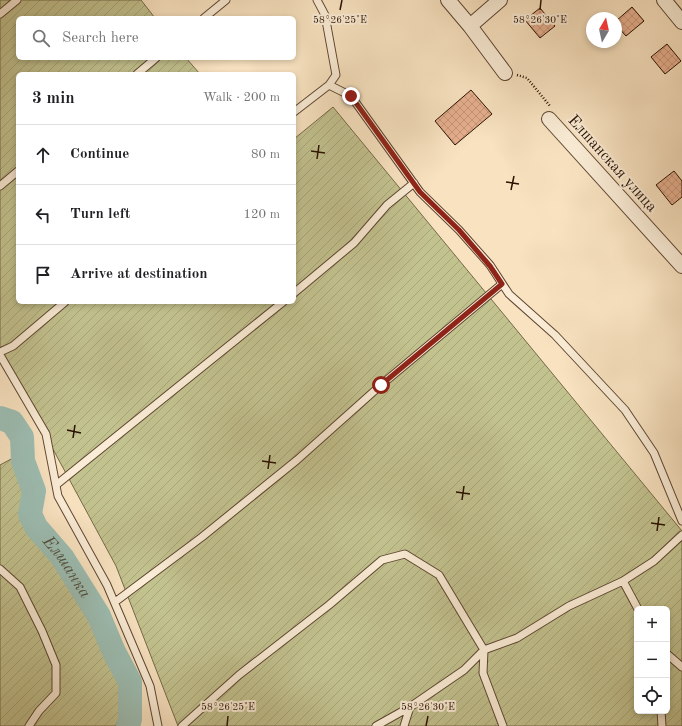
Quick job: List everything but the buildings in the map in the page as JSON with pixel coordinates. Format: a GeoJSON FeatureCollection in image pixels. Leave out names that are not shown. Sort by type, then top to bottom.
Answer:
{"type":"FeatureCollection","features":[{"type":"Feature","properties":{"kind":"street"},"geometry":{"type":"LineString","coordinates":[[448,0],[505,72]]}},
{"type":"Feature","properties":{"kind":"street"},"geometry":{"type":"LineString","coordinates":[[470,26],[500,0]]}},
{"type":"Feature","properties":{"kind":"street"},"geometry":{"type":"LineString","coordinates":[[664,0],[682,22]]}},
{"type":"Feature","properties":{"kind":"street","name":"Елшанская улица"},"geometry":{"type":"LineString","coordinates":[[549,119],[682,266]]}},
{"type":"Feature","properties":{"kind":"lane"},"geometry":{"type":"LineString","coordinates":[[0,14],[17,0]]}},
{"type":"Feature","properties":{"kind":"lane"},"geometry":{"type":"LineString","coordinates":[[206,16],[226,0]]}},
{"type":"Feature","properties":{"kind":"lane"},"geometry":{"type":"LineString","coordinates":[[296,110],[329,85],[336,75],[325,14],[317,0]]}},
{"type":"Feature","properties":{"kind":"lane"},"geometry":{"type":"LineString","coordinates":[[139,72],[154,60]]}},
{"type":"Feature","properties":{"kind":"lane"},"geometry":{"type":"LineString","coordinates":[[329,85],[351,96],[420,192],[475,248],[490,266],[509,294],[555,335],[625,410],[654,453],[682,521]]}},
{"type":"Feature","properties":{"kind":"lane"},"geometry":{"type":"LineString","coordinates":[[0,186],[16,173]]}},
{"type":"Feature","properties":{"kind":"lane"},"geometry":{"type":"LineString","coordinates":[[296,291],[354,243],[387,205],[414,183]]}},
{"type":"Feature","properties":{"kind":"lane"},"geometry":{"type":"LineString","coordinates":[[115,602],[202,536],[296,460],[381,385],[502,284]]}},
{"type":"Feature","properties":{"kind":"lane"},"geometry":{"type":"LineString","coordinates":[[64,304],[13,346],[0,353],[46,434],[58,496],[108,585],[150,686],[158,726]]}},
{"type":"Feature","properties":{"kind":"lane"},"geometry":{"type":"LineString","coordinates":[[56,485],[281,304]]}},
{"type":"Feature","properties":{"kind":"lane"},"geometry":{"type":"LineString","coordinates":[[376,726],[410,707],[464,670],[484,650],[517,638],[569,606],[623,581],[654,561],[682,535]]}},
{"type":"Feature","properties":{"kind":"lane"},"geometry":{"type":"LineString","coordinates":[[182,726],[239,675],[329,605],[382,560],[405,554],[439,576],[484,650],[483,673],[503,726]]}},
{"type":"Feature","properties":{"kind":"lane"},"geometry":{"type":"LineString","coordinates":[[0,569],[20,587],[42,631],[56,665],[56,693],[39,711],[29,726]]}},
{"type":"Feature","properties":{"kind":"lane"},"geometry":{"type":"LineString","coordinates":[[623,581],[636,606]]}},
{"type":"Feature","properties":{"kind":"lane"},"geometry":{"type":"LineString","coordinates":[[670,656],[676,660],[682,668]]}},
{"type":"Feature","properties":{"kind":"lane"},"geometry":{"type":"LineString","coordinates":[[404,726],[410,707]]}},
{"type":"Feature","properties":{"kind":"lane"},"geometry":{"type":"LineString","coordinates":[[661,714],[662,726]]}},
{"type":"Feature","properties":{"kind":"path"},"geometry":{"type":"LineString","coordinates":[[505,72],[527,78],[550,105],[549,119]]}},
{"type":"Feature","properties":{"kind":"green space"},"geometry":{"type":"Polygon","coordinates":[[[0,0],[141,0],[153,16],[16,16],[16,60],[188,60],[198,72],[16,72],[16,304],[296,304],[296,137],[333,107],[682,531],[682,726],[178,726],[116,566],[0,351],[0,0]]]}},
{"type":"Feature","properties":{"kind":"green space"},"geometry":{"type":"Polygon","coordinates":[[[13,458],[127,698],[116,726],[0,726],[0,465],[13,458]]]}},
{"type":"Feature","properties":{"kind":"waterway","name":"Елшанка"},"geometry":{"type":"LineString","coordinates":[[0,418],[12,422],[22,437],[23,461],[34,491],[30,514],[36,527],[62,557],[99,616],[114,652],[130,682],[130,719],[128,726]]}},
{"type":"Feature","properties":{"kind":"route"},"geometry":{"type":"LineString","coordinates":[[351,96],[420,192],[459,230],[490,266],[502,284],[381,385]]}}]}
